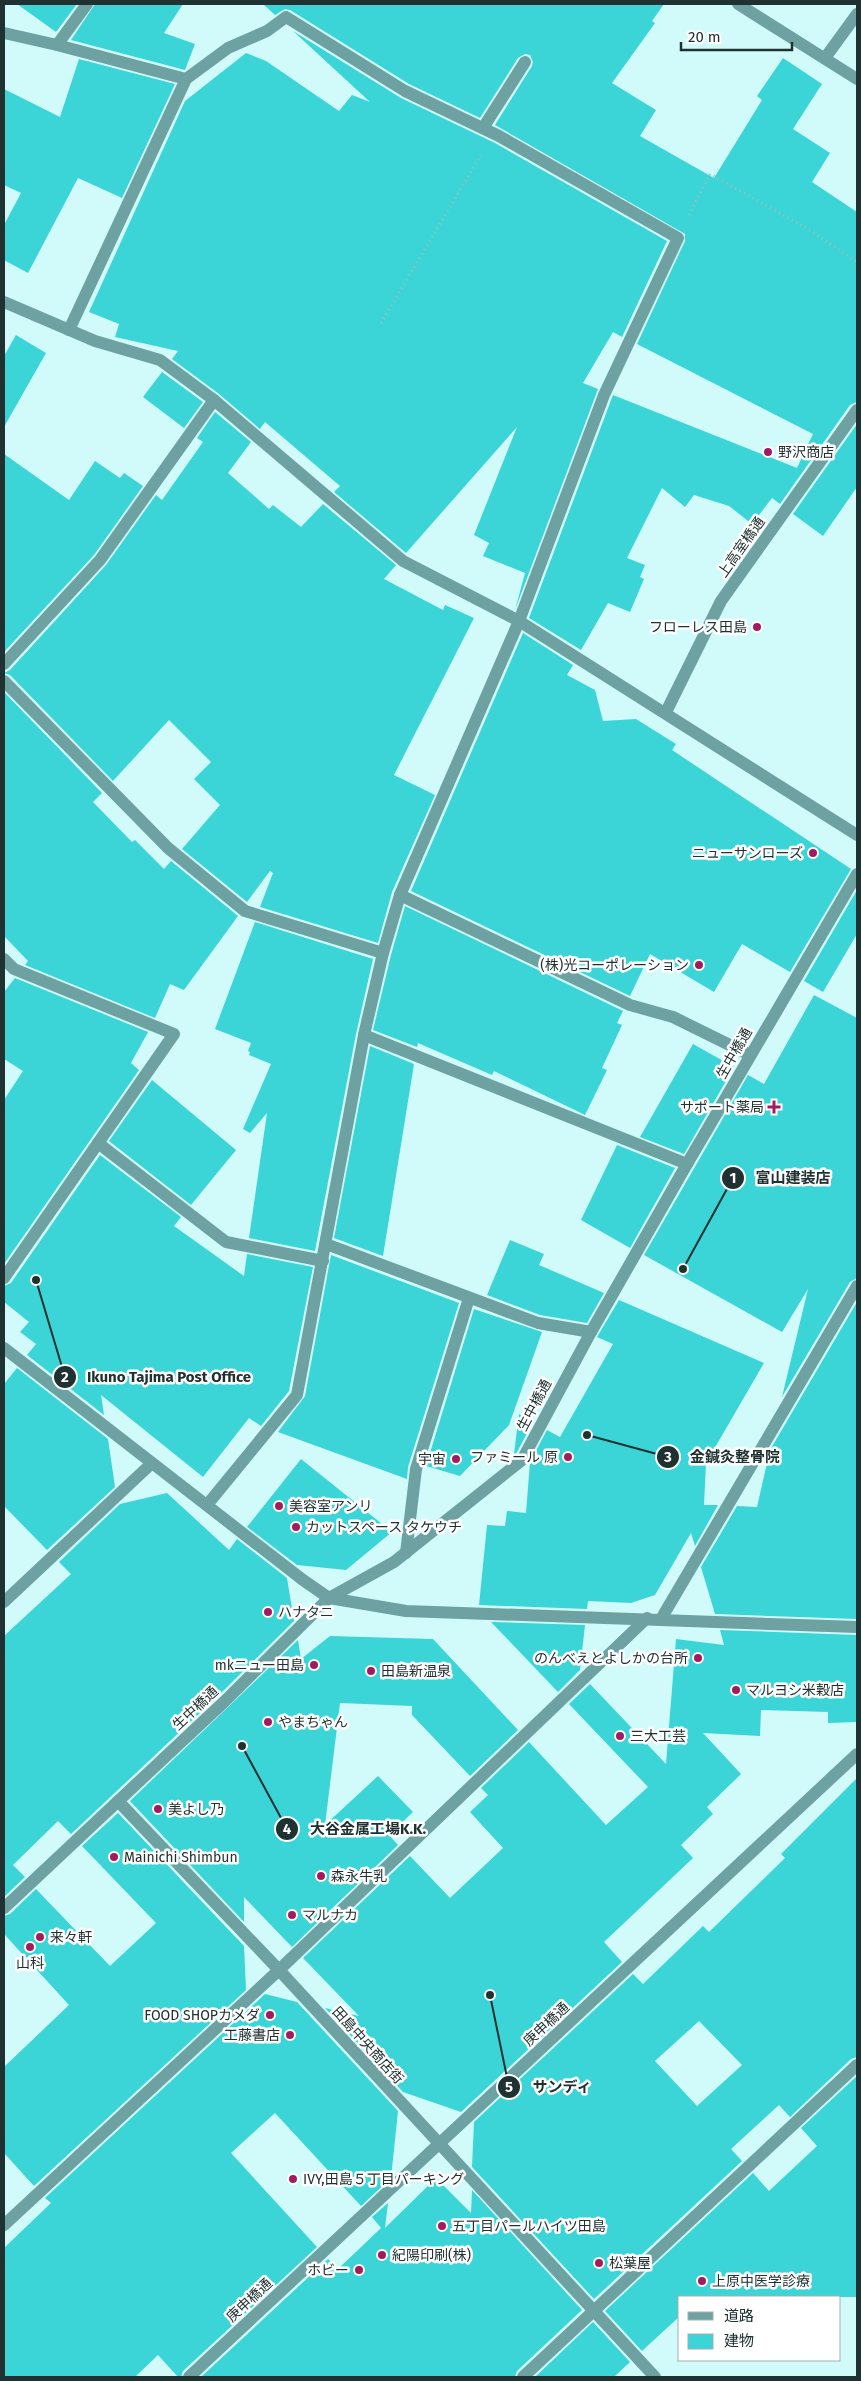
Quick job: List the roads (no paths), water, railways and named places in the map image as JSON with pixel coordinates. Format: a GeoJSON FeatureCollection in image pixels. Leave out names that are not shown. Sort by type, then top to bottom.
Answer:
{"type":"FeatureCollection","features":[{"type":"Feature","properties":{"kind":"street"},"geometry":{"type":"LineString","coordinates":[[57,45],[87,4]]}},
{"type":"Feature","properties":{"kind":"street"},"geometry":{"type":"LineString","coordinates":[[69,330],[186,79],[228,48],[267,31],[286,17],[290,4]]}},
{"type":"Feature","properties":{"kind":"street"},"geometry":{"type":"LineString","coordinates":[[738,4],[857,79]]}},
{"type":"Feature","properties":{"kind":"street"},"geometry":{"type":"LineString","coordinates":[[825,58],[857,14]]}},
{"type":"Feature","properties":{"kind":"street"},"geometry":{"type":"LineString","coordinates":[[207,1505],[297,1395],[364,1035],[383,953],[400,895],[519,621],[604,396],[678,238],[488,131],[405,91],[286,17]]}},
{"type":"Feature","properties":{"kind":"street"},"geometry":{"type":"LineString","coordinates":[[4,33],[186,79]]}},
{"type":"Feature","properties":{"kind":"street"},"geometry":{"type":"LineString","coordinates":[[488,131],[525,62]]}},
{"type":"Feature","properties":{"kind":"street"},"geometry":{"type":"LineString","coordinates":[[4,302],[96,341],[160,360],[214,400],[403,561],[519,621],[666,712],[857,835]]}},
{"type":"Feature","properties":{"kind":"street"},"geometry":{"type":"LineString","coordinates":[[4,664],[100,560],[214,400]]}},
{"type":"Feature","properties":{"kind":"street","name":"上高室橋通"},"geometry":{"type":"LineString","coordinates":[[666,712],[721,601],[857,410]]}},
{"type":"Feature","properties":{"kind":"street"},"geometry":{"type":"LineString","coordinates":[[4,681],[168,848],[245,911],[383,953]]}},
{"type":"Feature","properties":{"kind":"street","name":"生中橋通"},"geometry":{"type":"LineString","coordinates":[[4,1908],[329,1598],[394,1562],[522,1460],[591,1332],[687,1164],[857,874]]}},
{"type":"Feature","properties":{"kind":"street"},"geometry":{"type":"LineString","coordinates":[[400,895],[630,1005],[673,1017],[750,1055]]}},
{"type":"Feature","properties":{"kind":"street"},"geometry":{"type":"LineString","coordinates":[[4,959],[14,969],[174,1034],[4,1278]]}},
{"type":"Feature","properties":{"kind":"street"},"geometry":{"type":"LineString","coordinates":[[364,1035],[687,1164]]}},
{"type":"Feature","properties":{"kind":"street"},"geometry":{"type":"LineString","coordinates":[[98,1143],[226,1242],[323,1261]]}},
{"type":"Feature","properties":{"kind":"street"},"geometry":{"type":"LineString","coordinates":[[326,1244],[538,1323],[591,1332]]}},
{"type":"Feature","properties":{"kind":"street"},"geometry":{"type":"LineString","coordinates":[[662,1619],[857,1286]]}},
{"type":"Feature","properties":{"kind":"street"},"geometry":{"type":"LineString","coordinates":[[406,1553],[416,1469],[469,1298]]}},
{"type":"Feature","properties":{"kind":"street"},"geometry":{"type":"LineString","coordinates":[[4,1348],[329,1598],[406,1611],[646,1618],[857,1627]]}},
{"type":"Feature","properties":{"kind":"street"},"geometry":{"type":"LineString","coordinates":[[4,1602],[152,1463]]}},
{"type":"Feature","properties":{"kind":"street"},"geometry":{"type":"LineString","coordinates":[[4,2225],[279,1970],[646,1618]]}},
{"type":"Feature","properties":{"kind":"street","name":"庚申橋通"},"geometry":{"type":"LineString","coordinates":[[188,2377],[857,1754]]}},
{"type":"Feature","properties":{"kind":"street","name":"田島中央商店街"},"geometry":{"type":"LineString","coordinates":[[118,1801],[279,1970],[438,2145],[655,2377]]}},
{"type":"Feature","properties":{"kind":"street"},"geometry":{"type":"LineString","coordinates":[[523,2377],[857,2065]]}},
{"type":"Feature","properties":{"kind":"place","name":"野沢商店"},"geometry":{"type":"Point","coordinates":[768,452]}},
{"type":"Feature","properties":{"kind":"place","name":"フローレス田島"},"geometry":{"type":"Point","coordinates":[757,627]}},
{"type":"Feature","properties":{"kind":"place","name":"ニューサンローズ"},"geometry":{"type":"Point","coordinates":[813,853]}},
{"type":"Feature","properties":{"kind":"place","name":"(株)光コーポレーション"},"geometry":{"type":"Point","coordinates":[699,965]}},
{"type":"Feature","properties":{"kind":"place","name":"サポート薬局"},"geometry":{"type":"Point","coordinates":[774,1107]}},
{"type":"Feature","properties":{"kind":"place","name":"富山建装店"},"geometry":{"type":"Point","coordinates":[683,1269]}},
{"type":"Feature","properties":{"kind":"place","name":"Ikuno Tajima Post Office"},"geometry":{"type":"Point","coordinates":[36,1280]}},
{"type":"Feature","properties":{"kind":"place","name":"金鍼灸整骨院"},"geometry":{"type":"Point","coordinates":[587,1435]}},
{"type":"Feature","properties":{"kind":"place","name":"ファミール 原"},"geometry":{"type":"Point","coordinates":[568,1457]}},
{"type":"Feature","properties":{"kind":"place","name":"宇宙"},"geometry":{"type":"Point","coordinates":[456,1459]}},
{"type":"Feature","properties":{"kind":"place","name":"美容室アンリ"},"geometry":{"type":"Point","coordinates":[279,1506]}},
{"type":"Feature","properties":{"kind":"place","name":"カットスペース タケウチ"},"geometry":{"type":"Point","coordinates":[296,1527]}},
{"type":"Feature","properties":{"kind":"place","name":"ハナタニ"},"geometry":{"type":"Point","coordinates":[268,1612]}},
{"type":"Feature","properties":{"kind":"place","name":"のんべえとよしかの台所"},"geometry":{"type":"Point","coordinates":[698,1658]}},
{"type":"Feature","properties":{"kind":"place","name":"mkニュー田島"},"geometry":{"type":"Point","coordinates":[314,1665]}},
{"type":"Feature","properties":{"kind":"place","name":"田島新温泉"},"geometry":{"type":"Point","coordinates":[371,1671]}},
{"type":"Feature","properties":{"kind":"place","name":"マルヨシ米穀店"},"geometry":{"type":"Point","coordinates":[736,1690]}},
{"type":"Feature","properties":{"kind":"place","name":"やまちゃん"},"geometry":{"type":"Point","coordinates":[268,1722]}},
{"type":"Feature","properties":{"kind":"place","name":"三大工芸"},"geometry":{"type":"Point","coordinates":[620,1736]}},
{"type":"Feature","properties":{"kind":"place","name":"大谷金属工場K.K."},"geometry":{"type":"Point","coordinates":[242,1746]}},
{"type":"Feature","properties":{"kind":"place","name":"美よし乃"},"geometry":{"type":"Point","coordinates":[158,1809]}},
{"type":"Feature","properties":{"kind":"place","name":"Mainichi Shimbun"},"geometry":{"type":"Point","coordinates":[114,1857]}},
{"type":"Feature","properties":{"kind":"place","name":"森永牛乳"},"geometry":{"type":"Point","coordinates":[321,1876]}},
{"type":"Feature","properties":{"kind":"place","name":"マルナカ"},"geometry":{"type":"Point","coordinates":[292,1915]}},
{"type":"Feature","properties":{"kind":"place","name":"来々軒"},"geometry":{"type":"Point","coordinates":[40,1937]}},
{"type":"Feature","properties":{"kind":"place","name":"山科"},"geometry":{"type":"Point","coordinates":[30,1947]}},
{"type":"Feature","properties":{"kind":"place","name":"サンディ"},"geometry":{"type":"Point","coordinates":[490,1995]}},
{"type":"Feature","properties":{"kind":"place","name":"FOOD SHOPカメダ"},"geometry":{"type":"Point","coordinates":[270,2015]}},
{"type":"Feature","properties":{"kind":"place","name":"工藤書店"},"geometry":{"type":"Point","coordinates":[290,2035]}},
{"type":"Feature","properties":{"kind":"place","name":"IVY,田島５丁目パーキング"},"geometry":{"type":"Point","coordinates":[293,2179]}},
{"type":"Feature","properties":{"kind":"place","name":"五丁目パールハイツ田島"},"geometry":{"type":"Point","coordinates":[442,2226]}},
{"type":"Feature","properties":{"kind":"place","name":"紀陽印刷(株)"},"geometry":{"type":"Point","coordinates":[382,2255]}},
{"type":"Feature","properties":{"kind":"place","name":"松葉屋"},"geometry":{"type":"Point","coordinates":[599,2263]}},
{"type":"Feature","properties":{"kind":"place","name":"ホビー"},"geometry":{"type":"Point","coordinates":[359,2270]}},
{"type":"Feature","properties":{"kind":"place","name":"上原中医学診療"},"geometry":{"type":"Point","coordinates":[702,2281]}}]}
